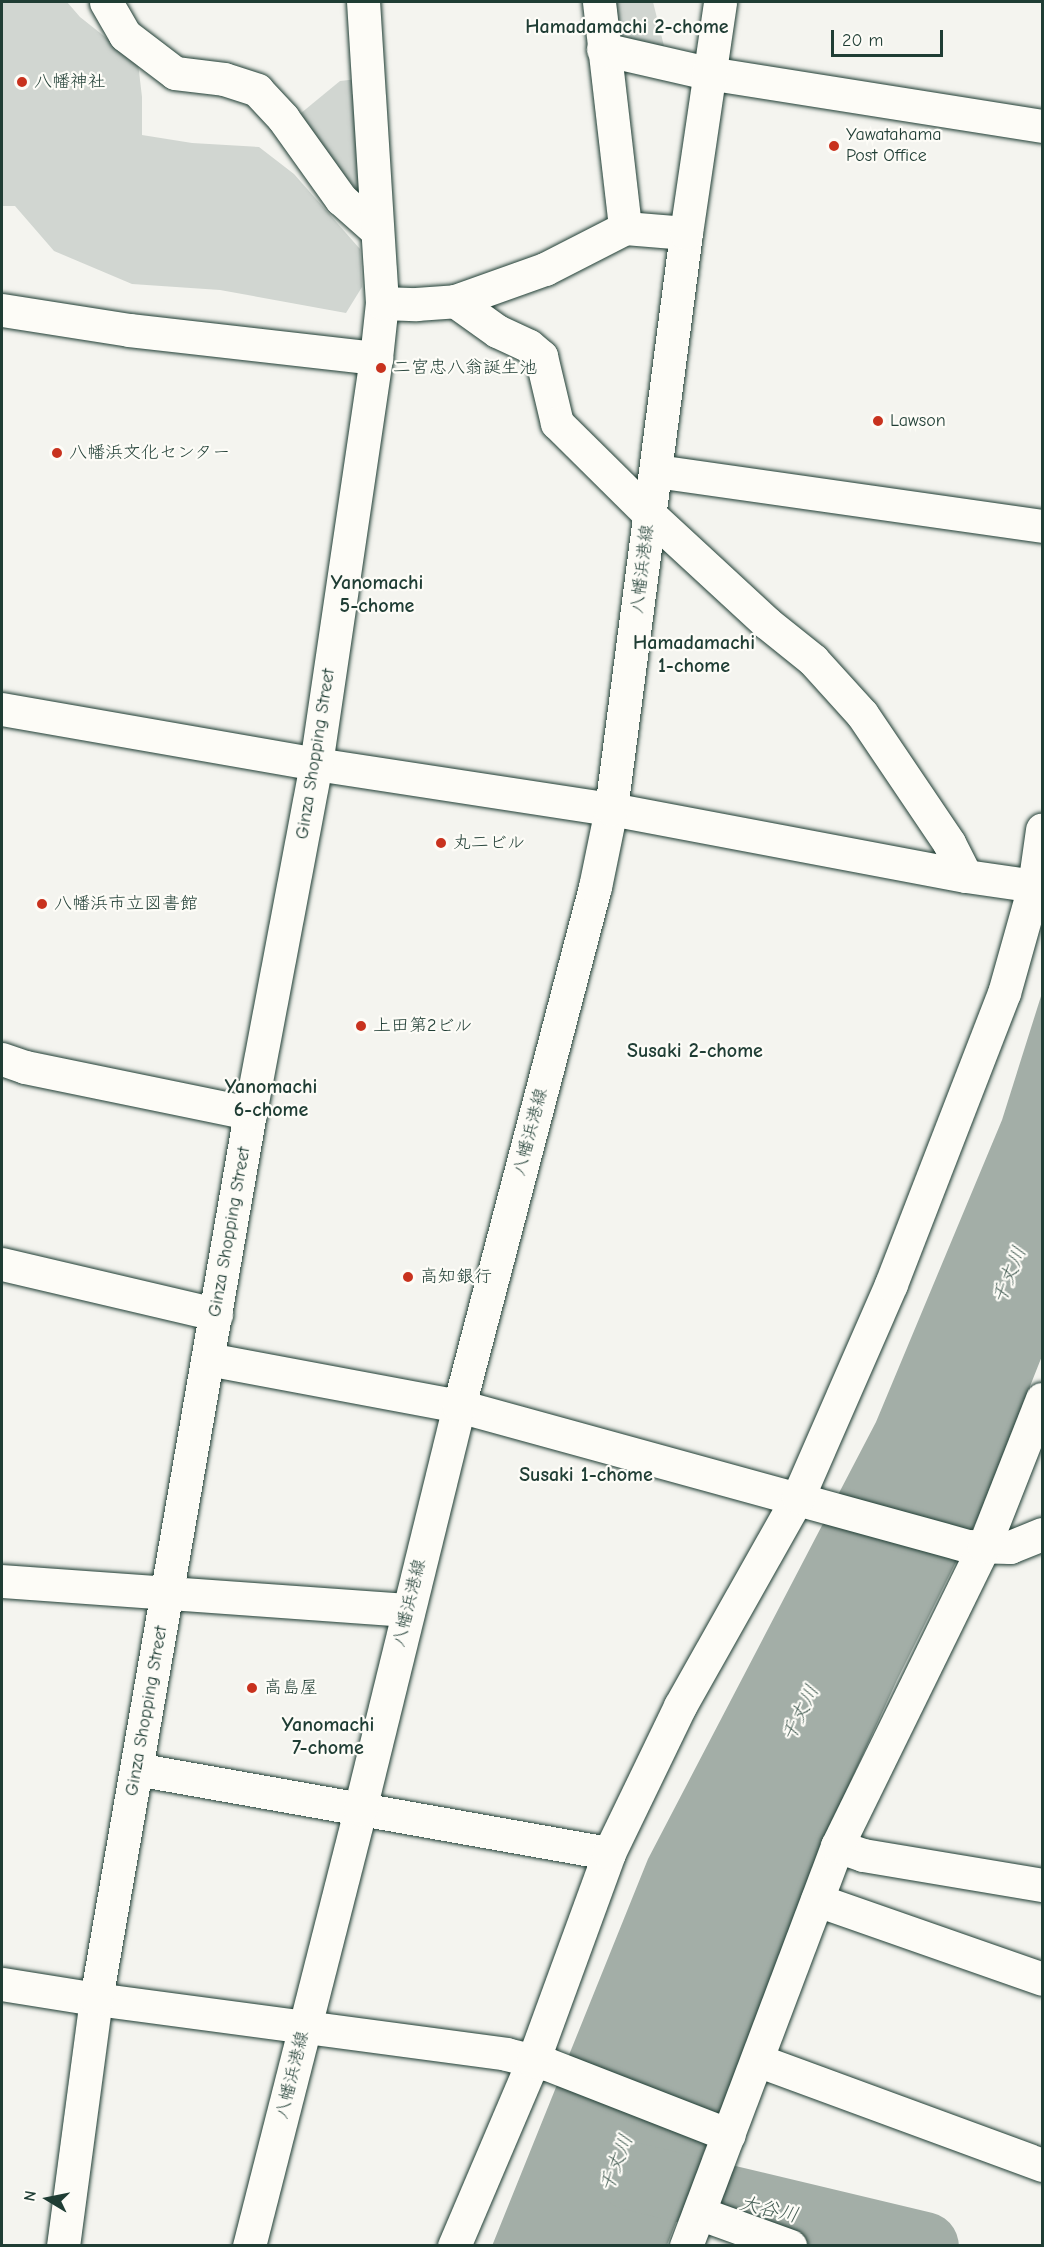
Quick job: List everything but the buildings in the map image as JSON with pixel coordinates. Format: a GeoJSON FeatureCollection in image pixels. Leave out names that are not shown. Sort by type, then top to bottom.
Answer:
{"type":"FeatureCollection","features":[{"type":"Feature","properties":{"kind":"street"},"geometry":{"type":"LineString","coordinates":[[106,2],[125,34],[175,73],[224,79],[258,90],[283,118],[341,199],[376,230]]}},
{"type":"Feature","properties":{"kind":"street","name":"Ginza Shopping Street"},"geometry":{"type":"LineString","coordinates":[[63,2246],[96,1999],[250,1113],[316,764],[376,358],[382,303],[363,2]]}},
{"type":"Feature","properties":{"kind":"street"},"geometry":{"type":"LineString","coordinates":[[599,2],[625,228]]}},
{"type":"Feature","properties":{"kind":"street","name":"八幡浜港線"},"geometry":{"type":"LineString","coordinates":[[249,2246],[459,1406],[595,887],[611,808],[686,232],[720,2]]}},
{"type":"Feature","properties":{"kind":"street"},"geometry":{"type":"LineString","coordinates":[[603,50],[708,73],[1042,126]]}},
{"type":"Feature","properties":{"kind":"street"},"geometry":{"type":"LineString","coordinates":[[382,303],[416,304],[455,301],[545,269],[625,228],[686,232]]}},
{"type":"Feature","properties":{"kind":"street"},"geometry":{"type":"LineString","coordinates":[[455,301],[497,331],[529,346],[542,356],[557,423],[650,515],[767,623],[813,660],[862,714],[949,843],[966,876]]}},
{"type":"Feature","properties":{"kind":"street"},"geometry":{"type":"LineString","coordinates":[[2,310],[129,330],[376,358]]}},
{"type":"Feature","properties":{"kind":"street"},"geometry":{"type":"LineString","coordinates":[[656,471],[1042,526]]}},
{"type":"Feature","properties":{"kind":"street"},"geometry":{"type":"LineString","coordinates":[[2,709],[316,764],[611,808],[966,876],[1038,886]]}},
{"type":"Feature","properties":{"kind":"street"},"geometry":{"type":"LineString","coordinates":[[454,2246],[540,2062],[609,1853],[680,1706],[804,1499],[891,1284],[1004,993],[1038,886],[1042,830]]}},
{"type":"Feature","properties":{"kind":"street"},"geometry":{"type":"LineString","coordinates":[[2,1059],[25,1067],[250,1113]]}},
{"type":"Feature","properties":{"kind":"street"},"geometry":{"type":"LineString","coordinates":[[2,1264],[216,1314]]}},
{"type":"Feature","properties":{"kind":"street"},"geometry":{"type":"LineString","coordinates":[[208,1359],[459,1406],[976,1546],[1010,1547],[1042,1534]]}},
{"type":"Feature","properties":{"kind":"street"},"geometry":{"type":"LineString","coordinates":[[686,2246],[699,2212],[723,2132],[757,2060],[837,1846],[1042,1399]]}},
{"type":"Feature","properties":{"kind":"street"},"geometry":{"type":"LineString","coordinates":[[2,1581],[408,1610]]}},
{"type":"Feature","properties":{"kind":"street"},"geometry":{"type":"LineString","coordinates":[[136,1769],[609,1853]]}},
{"type":"Feature","properties":{"kind":"street"},"geometry":{"type":"LineString","coordinates":[[837,1846],[863,1855],[1042,1885]]}},
{"type":"Feature","properties":{"kind":"street"},"geometry":{"type":"LineString","coordinates":[[817,1900],[1042,1979]]}},
{"type":"Feature","properties":{"kind":"street"},"geometry":{"type":"LineString","coordinates":[[2,1984],[96,1999],[506,2054],[540,2062],[723,2132]]}},
{"type":"Feature","properties":{"kind":"street"},"geometry":{"type":"LineString","coordinates":[[757,2060],[1042,2165]]}},
{"type":"Feature","properties":{"kind":"street"},"geometry":{"type":"LineString","coordinates":[[699,2212],[790,2246]]}},
{"type":"Feature","properties":{"kind":"shaded area"},"geometry":{"type":"Polygon","coordinates":[[[2,2],[67,2],[80,17],[138,63],[142,97],[142,135],[192,143],[259,147],[294,174],[360,249],[362,287],[346,313],[220,290],[132,284],[54,251],[15,206],[2,206],[2,2]]]}},
{"type":"Feature","properties":{"kind":"shaded area"},"geometry":{"type":"Polygon","coordinates":[[[599,2],[653,2],[668,62],[603,49],[599,2]]]}},
{"type":"Feature","properties":{"kind":"shaded area"},"geometry":{"type":"Polygon","coordinates":[[[366,78],[374,210],[295,118],[340,81],[366,78]]]}},
{"type":"Feature","properties":{"kind":"water","name":"千丈川"},"geometry":{"type":"Polygon","coordinates":[[[1042,993],[1042,1356],[978,1518],[897,1680],[822,1844],[667,2245],[492,2246],[648,1859],[876,1422],[1002,1120],[1042,993]]]}},
{"type":"Feature","properties":{"kind":"waterway","name":"大谷川"},"geometry":{"type":"LineString","coordinates":[[631,2176],[925,2246]]}},
{"type":"Feature","properties":{"kind":"place","name":"八幡神社"},"geometry":{"type":"Point","coordinates":[22,82]}},
{"type":"Feature","properties":{"kind":"place","name":"Yawatahama Post Office"},"geometry":{"type":"Point","coordinates":[834,146]}},
{"type":"Feature","properties":{"kind":"place","name":"二宮忠八翁誕生池"},"geometry":{"type":"Point","coordinates":[381,368]}},
{"type":"Feature","properties":{"kind":"place","name":"Lawson"},"geometry":{"type":"Point","coordinates":[878,421]}},
{"type":"Feature","properties":{"kind":"place","name":"八幡浜文化センター"},"geometry":{"type":"Point","coordinates":[57,453]}},
{"type":"Feature","properties":{"kind":"place","name":"丸二ビル"},"geometry":{"type":"Point","coordinates":[441,843]}},
{"type":"Feature","properties":{"kind":"place","name":"八幡浜市立図書館"},"geometry":{"type":"Point","coordinates":[42,904]}},
{"type":"Feature","properties":{"kind":"place","name":"上田第2ビル"},"geometry":{"type":"Point","coordinates":[361,1026]}},
{"type":"Feature","properties":{"kind":"place","name":"高知銀行"},"geometry":{"type":"Point","coordinates":[408,1277]}},
{"type":"Feature","properties":{"kind":"place","name":"高島屋"},"geometry":{"type":"Point","coordinates":[252,1688]}},
{"type":"Feature","properties":{"kind":"district","name":"Hamadamachi 2-chome"},"geometry":{"type":"Point","coordinates":[627,26]}},
{"type":"Feature","properties":{"kind":"district","name":"Yanomachi 5-chome"},"geometry":{"type":"Point","coordinates":[377,594]}},
{"type":"Feature","properties":{"kind":"district","name":"Hamadamachi 1-chome"},"geometry":{"type":"Point","coordinates":[694,654]}},
{"type":"Feature","properties":{"kind":"district","name":"Susaki 2-chome"},"geometry":{"type":"Point","coordinates":[695,1050]}},
{"type":"Feature","properties":{"kind":"district","name":"Yanomachi 6-chome"},"geometry":{"type":"Point","coordinates":[271,1098]}},
{"type":"Feature","properties":{"kind":"district","name":"Susaki 1-chome"},"geometry":{"type":"Point","coordinates":[586,1474]}},
{"type":"Feature","properties":{"kind":"district","name":"Yanomachi 7-chome"},"geometry":{"type":"Point","coordinates":[328,1736]}}]}
